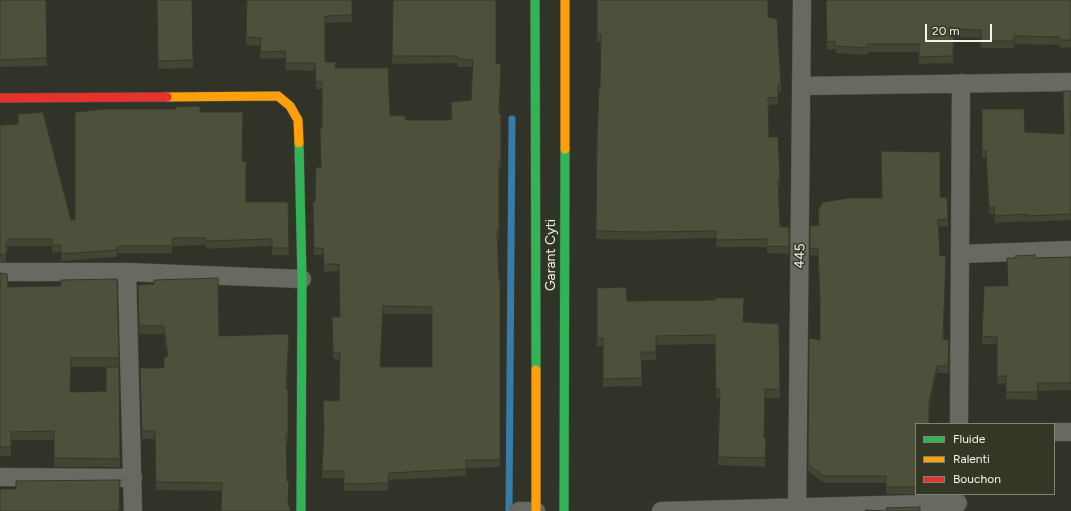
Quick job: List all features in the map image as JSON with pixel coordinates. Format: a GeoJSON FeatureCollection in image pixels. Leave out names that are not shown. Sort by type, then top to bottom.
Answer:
{"type":"FeatureCollection","features":[{"type":"Feature","properties":{"kind":"main road","name":"Garant Cyti"},"geometry":{"type":"LineString","coordinates":[[535,0],[536,511]]}},
{"type":"Feature","properties":{"kind":"main road","name":"Garant Cyti"},"geometry":{"type":"LineString","coordinates":[[564,511],[565,0]]}},
{"type":"Feature","properties":{"kind":"main road"},"geometry":{"type":"LineString","coordinates":[[0,98],[278,96],[290,106],[298,120],[302,279],[301,511]]}},
{"type":"Feature","properties":{"kind":"street","name":"445"},"geometry":{"type":"LineString","coordinates":[[797,509],[802,0]]}},
{"type":"Feature","properties":{"kind":"street"},"geometry":{"type":"LineString","coordinates":[[801,86],[1071,82]]}},
{"type":"Feature","properties":{"kind":"street"},"geometry":{"type":"LineString","coordinates":[[959,423],[962,83]]}},
{"type":"Feature","properties":{"kind":"street"},"geometry":{"type":"LineString","coordinates":[[960,254],[1071,250]]}},
{"type":"Feature","properties":{"kind":"street"},"geometry":{"type":"LineString","coordinates":[[0,272],[127,272],[302,279]]}},
{"type":"Feature","properties":{"kind":"street"},"geometry":{"type":"LineString","coordinates":[[127,272],[133,511]]}},
{"type":"Feature","properties":{"kind":"street"},"geometry":{"type":"LineString","coordinates":[[1055,432],[1071,432]]}},
{"type":"Feature","properties":{"kind":"street"},"geometry":{"type":"LineString","coordinates":[[0,477],[133,478]]}},
{"type":"Feature","properties":{"kind":"street"},"geometry":{"type":"LineString","coordinates":[[661,511],[797,509],[958,502]]}},
{"type":"Feature","properties":{"kind":"street"},"geometry":{"type":"LineString","coordinates":[[519,511],[536,511]]}},
{"type":"Feature","properties":{"kind":"building"},"geometry":{"type":"Polygon","coordinates":[[[0,0],[46,0],[47,58],[0,60],[0,0]]]}},
{"type":"Feature","properties":{"kind":"building"},"geometry":{"type":"Polygon","coordinates":[[[157,0],[192,0],[193,60],[158,61],[157,0]]]}},
{"type":"Feature","properties":{"kind":"building"},"geometry":{"type":"Polygon","coordinates":[[[247,0],[352,0],[352,15],[325,16],[325,62],[336,62],[335,68],[388,68],[390,115],[406,116],[405,120],[452,120],[451,102],[471,100],[473,60],[457,59],[457,56],[392,56],[393,0],[496,0],[496,64],[501,64],[499,114],[501,114],[501,162],[499,162],[499,230],[497,230],[500,280],[500,460],[466,460],[466,469],[389,473],[388,483],[344,484],[344,471],[322,471],[324,428],[323,400],[339,401],[340,352],[333,352],[332,317],[340,317],[339,264],[324,264],[323,248],[314,248],[313,202],[315,202],[316,167],[321,168],[320,128],[322,128],[322,82],[316,82],[315,63],[286,63],[285,51],[260,52],[261,38],[246,37],[247,0]],[[383,306],[380,367],[432,367],[432,307],[383,306]]]}},
{"type":"Feature","properties":{"kind":"building"},"geometry":{"type":"Polygon","coordinates":[[[597,0],[768,0],[768,17],[777,19],[781,85],[778,85],[778,97],[768,98],[769,137],[778,137],[780,227],[789,227],[789,247],[767,246],[767,239],[716,240],[716,231],[596,231],[597,137],[601,34],[597,34],[597,0]]]}},
{"type":"Feature","properties":{"kind":"building"},"geometry":{"type":"Polygon","coordinates":[[[826,0],[1071,0],[1071,40],[1060,40],[1060,37],[1014,36],[1014,41],[981,41],[981,30],[954,29],[953,56],[919,57],[919,44],[867,44],[867,48],[836,46],[835,41],[827,42],[826,0]]]}},
{"type":"Feature","properties":{"kind":"building"},"geometry":{"type":"Polygon","coordinates":[[[1063,91],[1071,91],[1071,214],[995,216],[994,207],[989,208],[986,151],[982,151],[982,109],[1024,109],[1025,132],[1064,134],[1063,91]]]}},
{"type":"Feature","properties":{"kind":"building"},"geometry":{"type":"Polygon","coordinates":[[[200,106],[200,112],[243,112],[242,161],[246,162],[246,202],[288,202],[289,248],[272,248],[272,239],[206,241],[206,238],[173,238],[172,246],[118,246],[117,250],[61,254],[61,245],[52,245],[52,239],[8,239],[8,243],[6,243],[6,254],[0,255],[0,125],[18,124],[18,114],[43,112],[71,220],[75,220],[75,112],[107,109],[176,109],[176,107],[200,106]]]}},
{"type":"Feature","properties":{"kind":"building"},"geometry":{"type":"Polygon","coordinates":[[[881,151],[940,152],[940,197],[947,198],[948,219],[938,220],[940,256],[946,256],[943,339],[949,340],[948,366],[937,366],[929,403],[929,423],[915,423],[915,487],[886,487],[886,476],[824,476],[808,464],[809,338],[820,340],[818,249],[810,248],[810,226],[819,225],[818,211],[823,202],[849,198],[882,198],[881,151]]]}},
{"type":"Feature","properties":{"kind":"building"},"geometry":{"type":"Polygon","coordinates":[[[1035,255],[1035,258],[1071,257],[1071,383],[1038,383],[1037,392],[1006,392],[1006,376],[997,376],[997,336],[982,337],[984,286],[1008,286],[1007,258],[1035,255]]]}},
{"type":"Feature","properties":{"kind":"building"},"geometry":{"type":"Polygon","coordinates":[[[0,273],[7,274],[8,287],[61,286],[61,280],[117,279],[119,358],[71,358],[70,392],[106,391],[106,367],[119,367],[120,459],[54,458],[54,431],[11,432],[11,447],[0,447],[0,273]]]}},
{"type":"Feature","properties":{"kind":"building"},"geometry":{"type":"Polygon","coordinates":[[[218,278],[219,336],[289,334],[286,389],[288,389],[288,434],[286,434],[287,481],[289,481],[288,503],[291,511],[221,511],[222,483],[156,482],[155,431],[142,431],[140,368],[164,368],[164,357],[168,356],[164,326],[139,326],[138,285],[154,284],[154,280],[218,278]]]}},
{"type":"Feature","properties":{"kind":"building"},"geometry":{"type":"Polygon","coordinates":[[[626,287],[627,301],[715,300],[715,298],[744,298],[743,322],[779,324],[780,390],[765,389],[765,458],[718,457],[720,389],[716,389],[714,335],[656,336],[656,352],[641,352],[642,378],[603,379],[603,338],[597,338],[597,288],[626,287]]]}},
{"type":"Feature","properties":{"kind":"building"},"geometry":{"type":"Polygon","coordinates":[[[120,480],[119,511],[0,511],[0,489],[16,489],[16,481],[120,480]]]}},
{"type":"Feature","properties":{"kind":"building"},"geometry":{"type":"Polygon","coordinates":[[[920,507],[920,511],[886,511],[886,508],[920,507]]]}},
{"type":"Feature","properties":{"kind":"waterway"},"geometry":{"type":"LineString","coordinates":[[509,511],[512,119]]}},
{"type":"Feature","properties":{"kind":"traffic: fast"},"geometry":{"type":"LineString","coordinates":[[535,0],[536,370]]}},
{"type":"Feature","properties":{"kind":"traffic: fast"},"geometry":{"type":"LineString","coordinates":[[299,143],[302,279],[301,511]]}},
{"type":"Feature","properties":{"kind":"traffic: fast"},"geometry":{"type":"LineString","coordinates":[[564,511],[565,149]]}},
{"type":"Feature","properties":{"kind":"traffic: slow"},"geometry":{"type":"LineString","coordinates":[[565,0],[565,149]]}},
{"type":"Feature","properties":{"kind":"traffic: slow"},"geometry":{"type":"LineString","coordinates":[[167,97],[278,96],[290,106],[298,120],[299,143]]}},
{"type":"Feature","properties":{"kind":"traffic: slow"},"geometry":{"type":"LineString","coordinates":[[536,370],[536,511]]}},
{"type":"Feature","properties":{"kind":"traffic: jam"},"geometry":{"type":"LineString","coordinates":[[0,98],[167,97]]}}]}
